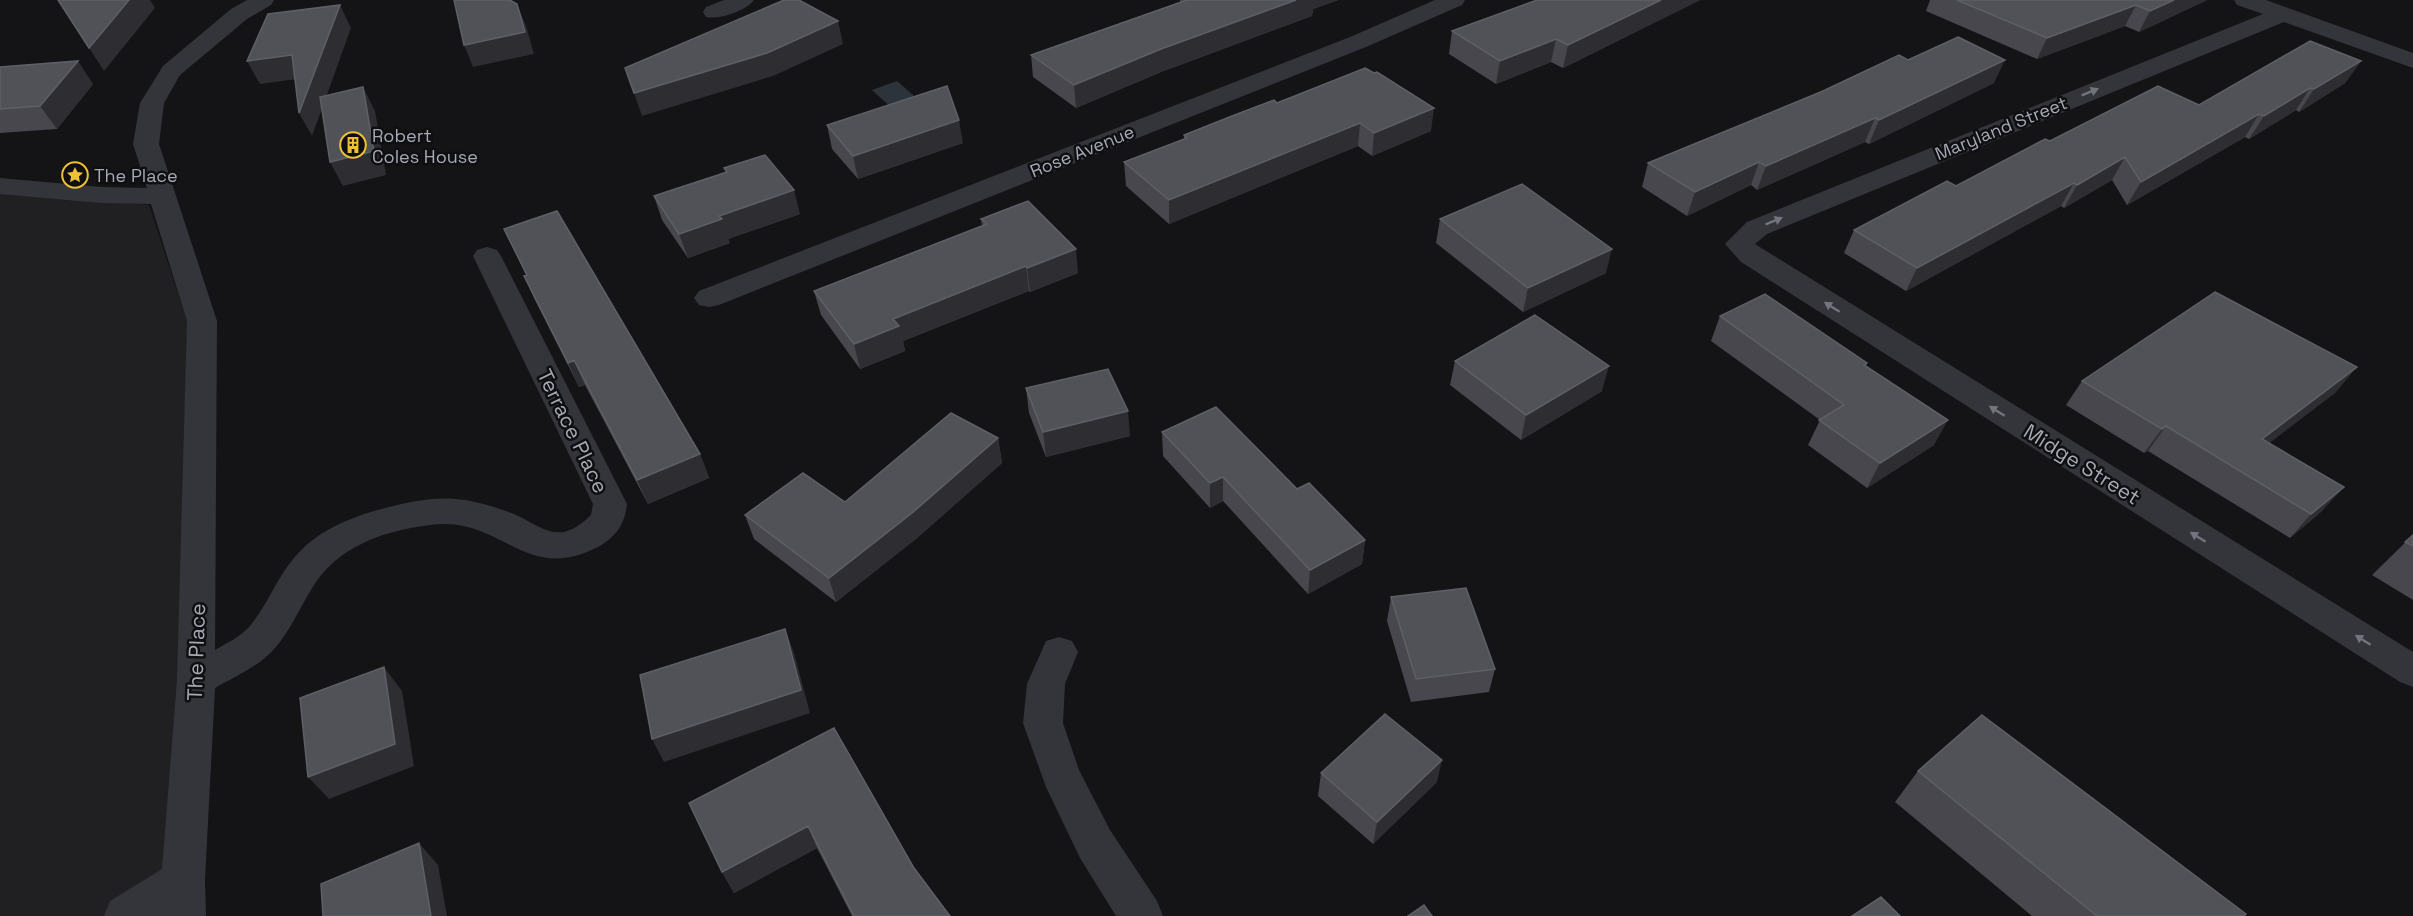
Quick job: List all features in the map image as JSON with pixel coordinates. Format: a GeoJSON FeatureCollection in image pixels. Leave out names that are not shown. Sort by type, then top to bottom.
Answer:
{"type":"FeatureCollection","features":[{"type":"Feature","properties":{"kind":"street"},"geometry":{"type":"LineString","coordinates":[[714,12],[743,0]]}},
{"type":"Feature","properties":{"kind":"street","name":"Rose Avenue"},"geometry":{"type":"LineString","coordinates":[[709,298],[1358,42],[1454,0]]}},
{"type":"Feature","properties":{"kind":"street"},"geometry":{"type":"LineString","coordinates":[[2246,0],[2413,61]]}},
{"type":"Feature","properties":{"kind":"street","name":"The Place"},"geometry":{"type":"LineString","coordinates":[[184,898],[196,680],[202,321],[146,144],[152,103],[171,71],[208,38],[260,1]]}},
{"type":"Feature","properties":{"kind":"street","name":"Maryland Street"},"geometry":{"type":"LineString","coordinates":[[1751,256],[1739,244],[1757,228],[2283,14]]}},
{"type":"Feature","properties":{"kind":"street"},"geometry":{"type":"LineString","coordinates":[[0,186],[101,195],[161,196]]}},
{"type":"Feature","properties":{"kind":"street","name":"Terrace Place"},"geometry":{"type":"LineString","coordinates":[[196,680],[260,640],[305,569],[322,551],[353,531],[390,518],[434,511],[465,512],[500,523],[535,542],[547,546],[561,546],[581,538],[607,520],[610,504],[487,256]]}},
{"type":"Feature","properties":{"kind":"street","name":"Midge Street"},"geometry":{"type":"LineString","coordinates":[[1751,256],[2413,671]]}},
{"type":"Feature","properties":{"kind":"street"},"geometry":{"type":"LineString","coordinates":[[1059,652],[1046,684],[1043,723],[1060,774],[1095,844],[1141,916]]}},
{"type":"Feature","properties":{"kind":"street"},"geometry":{"type":"LineString","coordinates":[[126,916],[184,898]]}},
{"type":"Feature","properties":{"kind":"shaded area"},"geometry":{"type":"Polygon","coordinates":[[[897,81],[921,102],[896,112],[872,90],[897,81]]]}},
{"type":"Feature","properties":{"kind":"shaded area"},"geometry":{"type":"Polygon","coordinates":[[[0,193],[149,205],[188,324],[184,667],[165,832],[160,916],[0,916],[0,193]]]}},
{"type":"Feature","properties":{"kind":"building"},"geometry":{"type":"Polygon","coordinates":[[[58,0],[129,0],[89,48],[58,0]]]}},
{"type":"Feature","properties":{"kind":"building"},"geometry":{"type":"Polygon","coordinates":[[[454,0],[510,0],[517,4],[525,32],[464,45],[454,0]]]}},
{"type":"Feature","properties":{"kind":"building"},"geometry":{"type":"Polygon","coordinates":[[[784,0],[799,0],[838,21],[767,53],[634,93],[625,68],[784,0]]]}},
{"type":"Feature","properties":{"kind":"building"},"geometry":{"type":"Polygon","coordinates":[[[1187,0],[1296,0],[1161,49],[1074,85],[1031,55],[1187,0]]]}},
{"type":"Feature","properties":{"kind":"building"},"geometry":{"type":"Polygon","coordinates":[[[1537,0],[1661,0],[1568,45],[1556,39],[1500,61],[1452,31],[1537,0]]]}},
{"type":"Feature","properties":{"kind":"building"},"geometry":{"type":"Polygon","coordinates":[[[1957,0],[2174,0],[2150,11],[2136,5],[2047,38],[1957,0]]]}},
{"type":"Feature","properties":{"kind":"building"},"geometry":{"type":"Polygon","coordinates":[[[340,5],[299,113],[292,55],[247,61],[268,14],[340,5]]]}},
{"type":"Feature","properties":{"kind":"building"},"geometry":{"type":"Polygon","coordinates":[[[1958,37],[2005,60],[1879,120],[1875,118],[1766,166],[1759,162],[1695,192],[1648,163],[1823,91],[1899,55],[1908,60],[1958,37]]]}},
{"type":"Feature","properties":{"kind":"building"},"geometry":{"type":"Polygon","coordinates":[[[2310,41],[2361,61],[2264,116],[2259,114],[2141,182],[2125,157],[2077,185],[2074,183],[1917,268],[1854,230],[1947,181],[1956,186],[2045,139],[2050,141],[2158,86],[2199,105],[2310,41]]]}},
{"type":"Feature","properties":{"kind":"building"},"geometry":{"type":"Polygon","coordinates":[[[78,61],[40,106],[0,109],[0,67],[78,61]]]}},
{"type":"Feature","properties":{"kind":"building"},"geometry":{"type":"Polygon","coordinates":[[[1365,68],[1374,73],[1377,72],[1434,108],[1374,133],[1360,123],[1169,200],[1124,162],[1187,138],[1184,135],[1232,116],[1274,100],[1277,103],[1365,68]]]}},
{"type":"Feature","properties":{"kind":"building"},"geometry":{"type":"Polygon","coordinates":[[[947,86],[959,120],[853,156],[827,125],[947,86]]]}},
{"type":"Feature","properties":{"kind":"building"},"geometry":{"type":"Polygon","coordinates":[[[363,87],[374,151],[330,162],[320,97],[363,87]]]}},
{"type":"Feature","properties":{"kind":"building"},"geometry":{"type":"Polygon","coordinates":[[[765,155],[794,190],[719,216],[722,219],[679,234],[654,196],[727,172],[724,168],[765,155]]]}},
{"type":"Feature","properties":{"kind":"building"},"geometry":{"type":"Polygon","coordinates":[[[1522,184],[1612,249],[1528,288],[1440,219],[1522,184]]]}},
{"type":"Feature","properties":{"kind":"building"},"geometry":{"type":"Polygon","coordinates":[[[1028,201],[1076,249],[1027,268],[1026,266],[893,319],[899,326],[854,344],[814,291],[987,224],[981,219],[1028,201]]]}},
{"type":"Feature","properties":{"kind":"building"},"geometry":{"type":"Polygon","coordinates":[[[557,211],[700,454],[637,480],[574,360],[568,363],[524,276],[527,275],[504,229],[557,211]]]}},
{"type":"Feature","properties":{"kind":"building"},"geometry":{"type":"Polygon","coordinates":[[[2215,292],[2357,367],[2262,439],[2344,487],[2311,514],[2166,426],[2162,429],[2082,381],[2215,292]]]}},
{"type":"Feature","properties":{"kind":"building"},"geometry":{"type":"Polygon","coordinates":[[[1765,294],[1867,363],[1864,365],[1948,420],[1880,463],[1819,420],[1844,405],[1720,316],[1765,294]]]}},
{"type":"Feature","properties":{"kind":"building"},"geometry":{"type":"Polygon","coordinates":[[[1535,315],[1609,366],[1526,415],[1455,361],[1535,315]]]}},
{"type":"Feature","properties":{"kind":"building"},"geometry":{"type":"Polygon","coordinates":[[[1108,369],[1128,411],[1043,432],[1026,388],[1108,369]]]}},
{"type":"Feature","properties":{"kind":"building"},"geometry":{"type":"Polygon","coordinates":[[[1216,407],[1297,489],[1309,483],[1365,540],[1310,570],[1223,477],[1210,483],[1162,432],[1216,407]]]}},
{"type":"Feature","properties":{"kind":"building"},"geometry":{"type":"Polygon","coordinates":[[[951,413],[998,438],[912,513],[829,578],[745,515],[803,473],[845,502],[951,413]]]}},
{"type":"Feature","properties":{"kind":"building"},"geometry":{"type":"Polygon","coordinates":[[[2413,535],[2413,546],[2405,542],[2413,535]]]}},
{"type":"Feature","properties":{"kind":"building"},"geometry":{"type":"Polygon","coordinates":[[[1466,588],[1495,669],[1416,679],[1391,597],[1466,588]]]}},
{"type":"Feature","properties":{"kind":"building"},"geometry":{"type":"Polygon","coordinates":[[[785,629],[801,690],[652,739],[640,675],[785,629]]]}},
{"type":"Feature","properties":{"kind":"building"},"geometry":{"type":"Polygon","coordinates":[[[384,667],[395,744],[308,777],[300,698],[384,667]]]}},
{"type":"Feature","properties":{"kind":"building"},"geometry":{"type":"Polygon","coordinates":[[[1385,714],[1442,760],[1377,822],[1321,773],[1385,714]]]}},
{"type":"Feature","properties":{"kind":"building"},"geometry":{"type":"Polygon","coordinates":[[[1982,715],[2246,914],[2244,916],[2097,916],[1918,771],[1982,715]]]}},
{"type":"Feature","properties":{"kind":"building"},"geometry":{"type":"Polygon","coordinates":[[[834,728],[914,868],[950,916],[854,916],[808,826],[722,872],[689,803],[834,728]]]}},
{"type":"Feature","properties":{"kind":"building"},"geometry":{"type":"Polygon","coordinates":[[[419,843],[431,916],[323,916],[321,884],[419,843]]]}},
{"type":"Feature","properties":{"kind":"building"},"geometry":{"type":"Polygon","coordinates":[[[1881,897],[1900,916],[1852,916],[1881,897]]]}},
{"type":"Feature","properties":{"kind":"building"},"geometry":{"type":"Polygon","coordinates":[[[1424,905],[1432,916],[1408,916],[1424,905]]]}},
{"type":"Feature","properties":{"kind":"place","name":"Robert Coles House"},"geometry":{"type":"Point","coordinates":[353,145]}},
{"type":"Feature","properties":{"kind":"place","name":"The Place"},"geometry":{"type":"Point","coordinates":[75,175]}}]}
